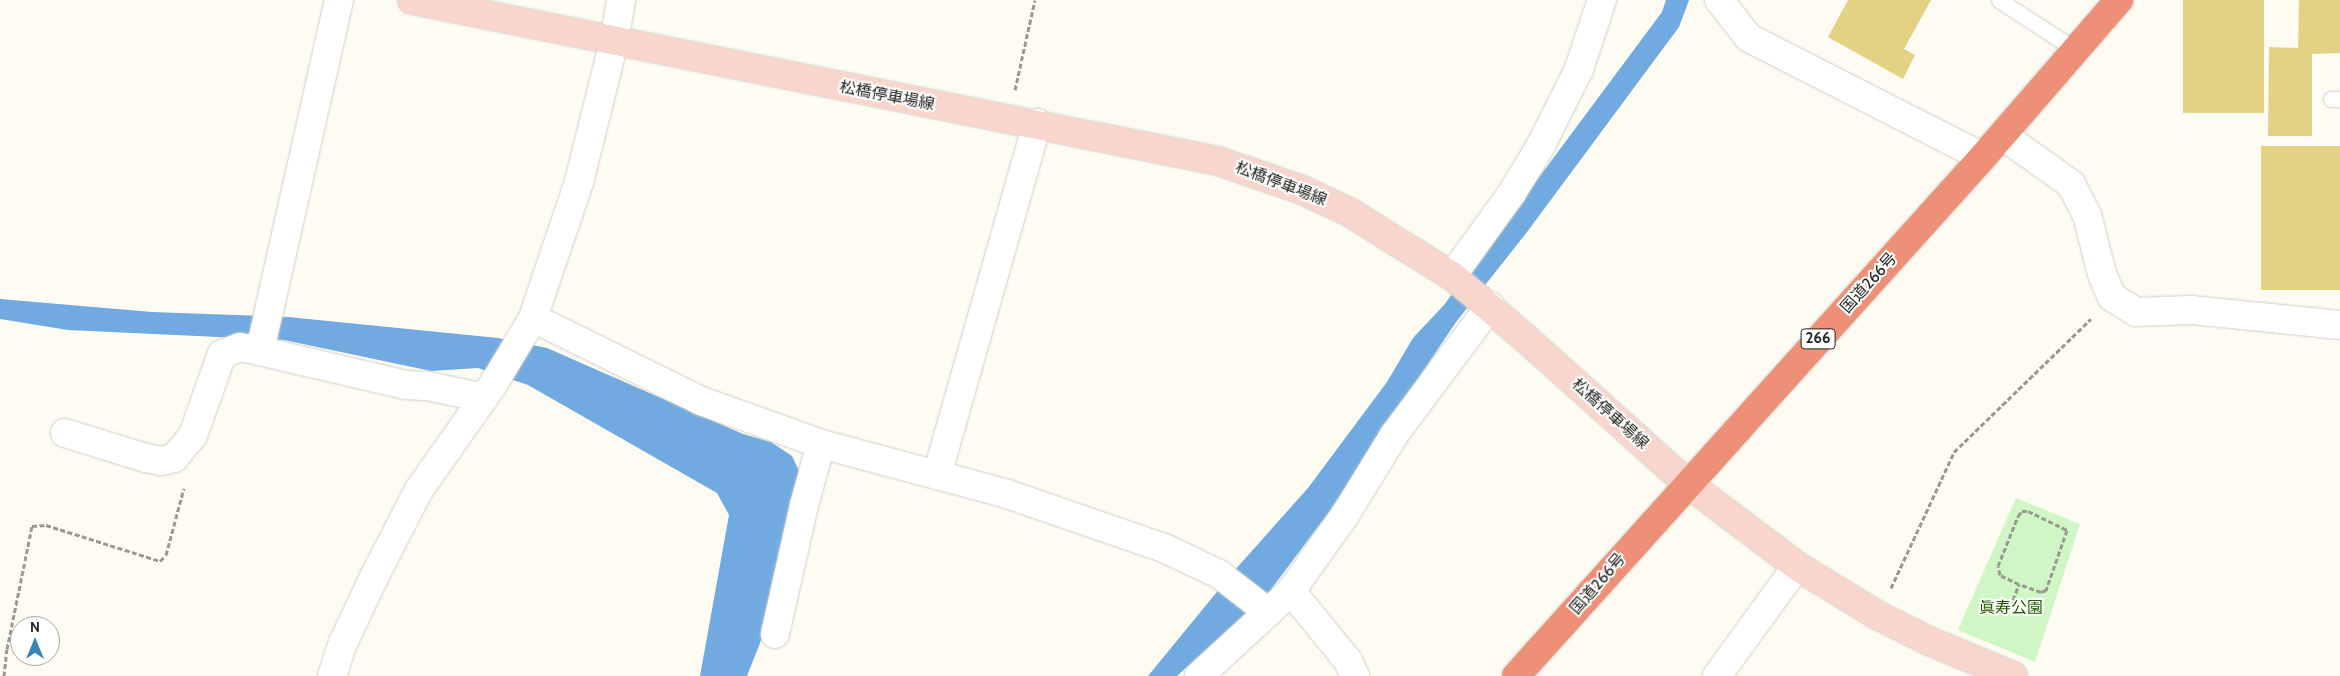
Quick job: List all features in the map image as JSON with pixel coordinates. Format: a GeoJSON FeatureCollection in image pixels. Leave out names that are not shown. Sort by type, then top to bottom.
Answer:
{"type":"FeatureCollection","features":[{"type":"Feature","properties":{"kind":"highway","name":"国道266号"},"geometry":{"type":"LineString","coordinates":[[1516,676],[1687,483],[1983,157],[2119,0]]}},
{"type":"Feature","properties":{"kind":"main road","name":"松橋停車場線"},"geometry":{"type":"LineString","coordinates":[[412,0],[614,42],[1037,123],[1218,161],[1300,189],[1349,212],[1455,279],[1484,302],[1687,483],[1796,566],[1879,616],[1937,645],[2014,676]]}},
{"type":"Feature","properties":{"kind":"street"},"geometry":{"type":"LineString","coordinates":[[264,335],[339,0]]}},
{"type":"Feature","properties":{"kind":"street"},"geometry":{"type":"LineString","coordinates":[[332,676],[343,642],[419,490],[489,391],[529,326],[579,182],[614,42],[621,0]]}},
{"type":"Feature","properties":{"kind":"street"},"geometry":{"type":"LineString","coordinates":[[1455,279],[1540,147],[1579,69],[1602,0]]}},
{"type":"Feature","properties":{"kind":"street"},"geometry":{"type":"LineString","coordinates":[[1719,0],[1748,38],[1983,157]]}},
{"type":"Feature","properties":{"kind":"street"},"geometry":{"type":"LineString","coordinates":[[937,475],[1037,123]]}},
{"type":"Feature","properties":{"kind":"street"},"geometry":{"type":"LineString","coordinates":[[2002,135],[2071,184],[2087,215],[2102,274],[2112,297],[2136,312],[2192,310],[2340,325]]}},
{"type":"Feature","properties":{"kind":"street"},"geometry":{"type":"LineString","coordinates":[[1199,676],[1264,608],[1291,591],[1345,515],[1394,435],[1484,302]]}},
{"type":"Feature","properties":{"kind":"street"},"geometry":{"type":"LineString","coordinates":[[529,326],[701,400],[821,444],[1007,494],[1164,548],[1219,574],[1264,608]]}},
{"type":"Feature","properties":{"kind":"street"},"geometry":{"type":"LineString","coordinates":[[65,433],[146,458],[162,461],[174,458],[193,435],[222,354],[264,335],[406,384],[489,391]]}},
{"type":"Feature","properties":{"kind":"street"},"geometry":{"type":"LineString","coordinates":[[775,634],[804,505],[821,444]]}},
{"type":"Feature","properties":{"kind":"street"},"geometry":{"type":"LineString","coordinates":[[1717,676],[1796,566]]}},
{"type":"Feature","properties":{"kind":"street"},"geometry":{"type":"LineString","coordinates":[[1291,591],[1348,661],[1355,676]]}},
{"type":"Feature","properties":{"kind":"lane"},"geometry":{"type":"LineString","coordinates":[[1999,0],[2076,50]]}},
{"type":"Feature","properties":{"kind":"path"},"geometry":{"type":"LineString","coordinates":[[1009,118],[1035,0]]}},
{"type":"Feature","properties":{"kind":"path"},"geometry":{"type":"LineString","coordinates":[[1879,616],[1954,452],[2112,297]]}},
{"type":"Feature","properties":{"kind":"path"},"geometry":{"type":"LineString","coordinates":[[4,676],[7,649],[32,526],[46,524],[160,561],[166,555],[186,477],[174,458]]}},
{"type":"Feature","properties":{"kind":"path"},"geometry":{"type":"LineString","coordinates":[[2022,511],[2028,511],[2066,530],[2046,590],[2041,592],[2020,584],[2000,575],[1998,566],[2018,516],[2022,511]]}},
{"type":"Feature","properties":{"kind":"path"},"geometry":{"type":"LineString","coordinates":[[2013,600],[2020,584]]}},
{"type":"Feature","properties":{"kind":"green space","name":"眞寿公園"},"geometry":{"type":"Polygon","coordinates":[[[2016,498],[2080,524],[2035,662],[1958,630],[2016,498]]]}},
{"type":"Feature","properties":{"kind":"water"},"geometry":{"type":"Polygon","coordinates":[[[1666,0],[1689,0],[1679,27],[1527,232],[1456,322],[1329,512],[1269,592],[1177,676],[1148,676],[1234,571],[1308,488],[1387,382],[1413,338],[1444,305],[1662,12],[1666,0]]]}},
{"type":"Feature","properties":{"kind":"water"},"geometry":{"type":"Polygon","coordinates":[[[0,299],[152,312],[288,317],[498,338],[547,348],[743,434],[771,442],[792,456],[801,475],[773,610],[747,676],[700,676],[729,515],[717,493],[528,385],[478,368],[431,371],[284,340],[68,330],[0,319],[0,299]]]}},
{"type":"Feature","properties":{"kind":"building"},"geometry":{"type":"Polygon","coordinates":[[[1848,0],[1931,0],[1904,49],[1915,55],[1903,79],[1828,37],[1848,0]]]}},
{"type":"Feature","properties":{"kind":"building"},"geometry":{"type":"Polygon","coordinates":[[[2183,0],[2264,0],[2264,113],[2183,113],[2183,0]]]}},
{"type":"Feature","properties":{"kind":"building"},"geometry":{"type":"Polygon","coordinates":[[[2299,0],[2340,0],[2340,53],[2312,54],[2312,136],[2268,136],[2269,47],[2298,48],[2299,0]]]}},
{"type":"Feature","properties":{"kind":"building"},"geometry":{"type":"Polygon","coordinates":[[[2261,146],[2340,146],[2340,290],[2261,290],[2261,146]]]}}]}
